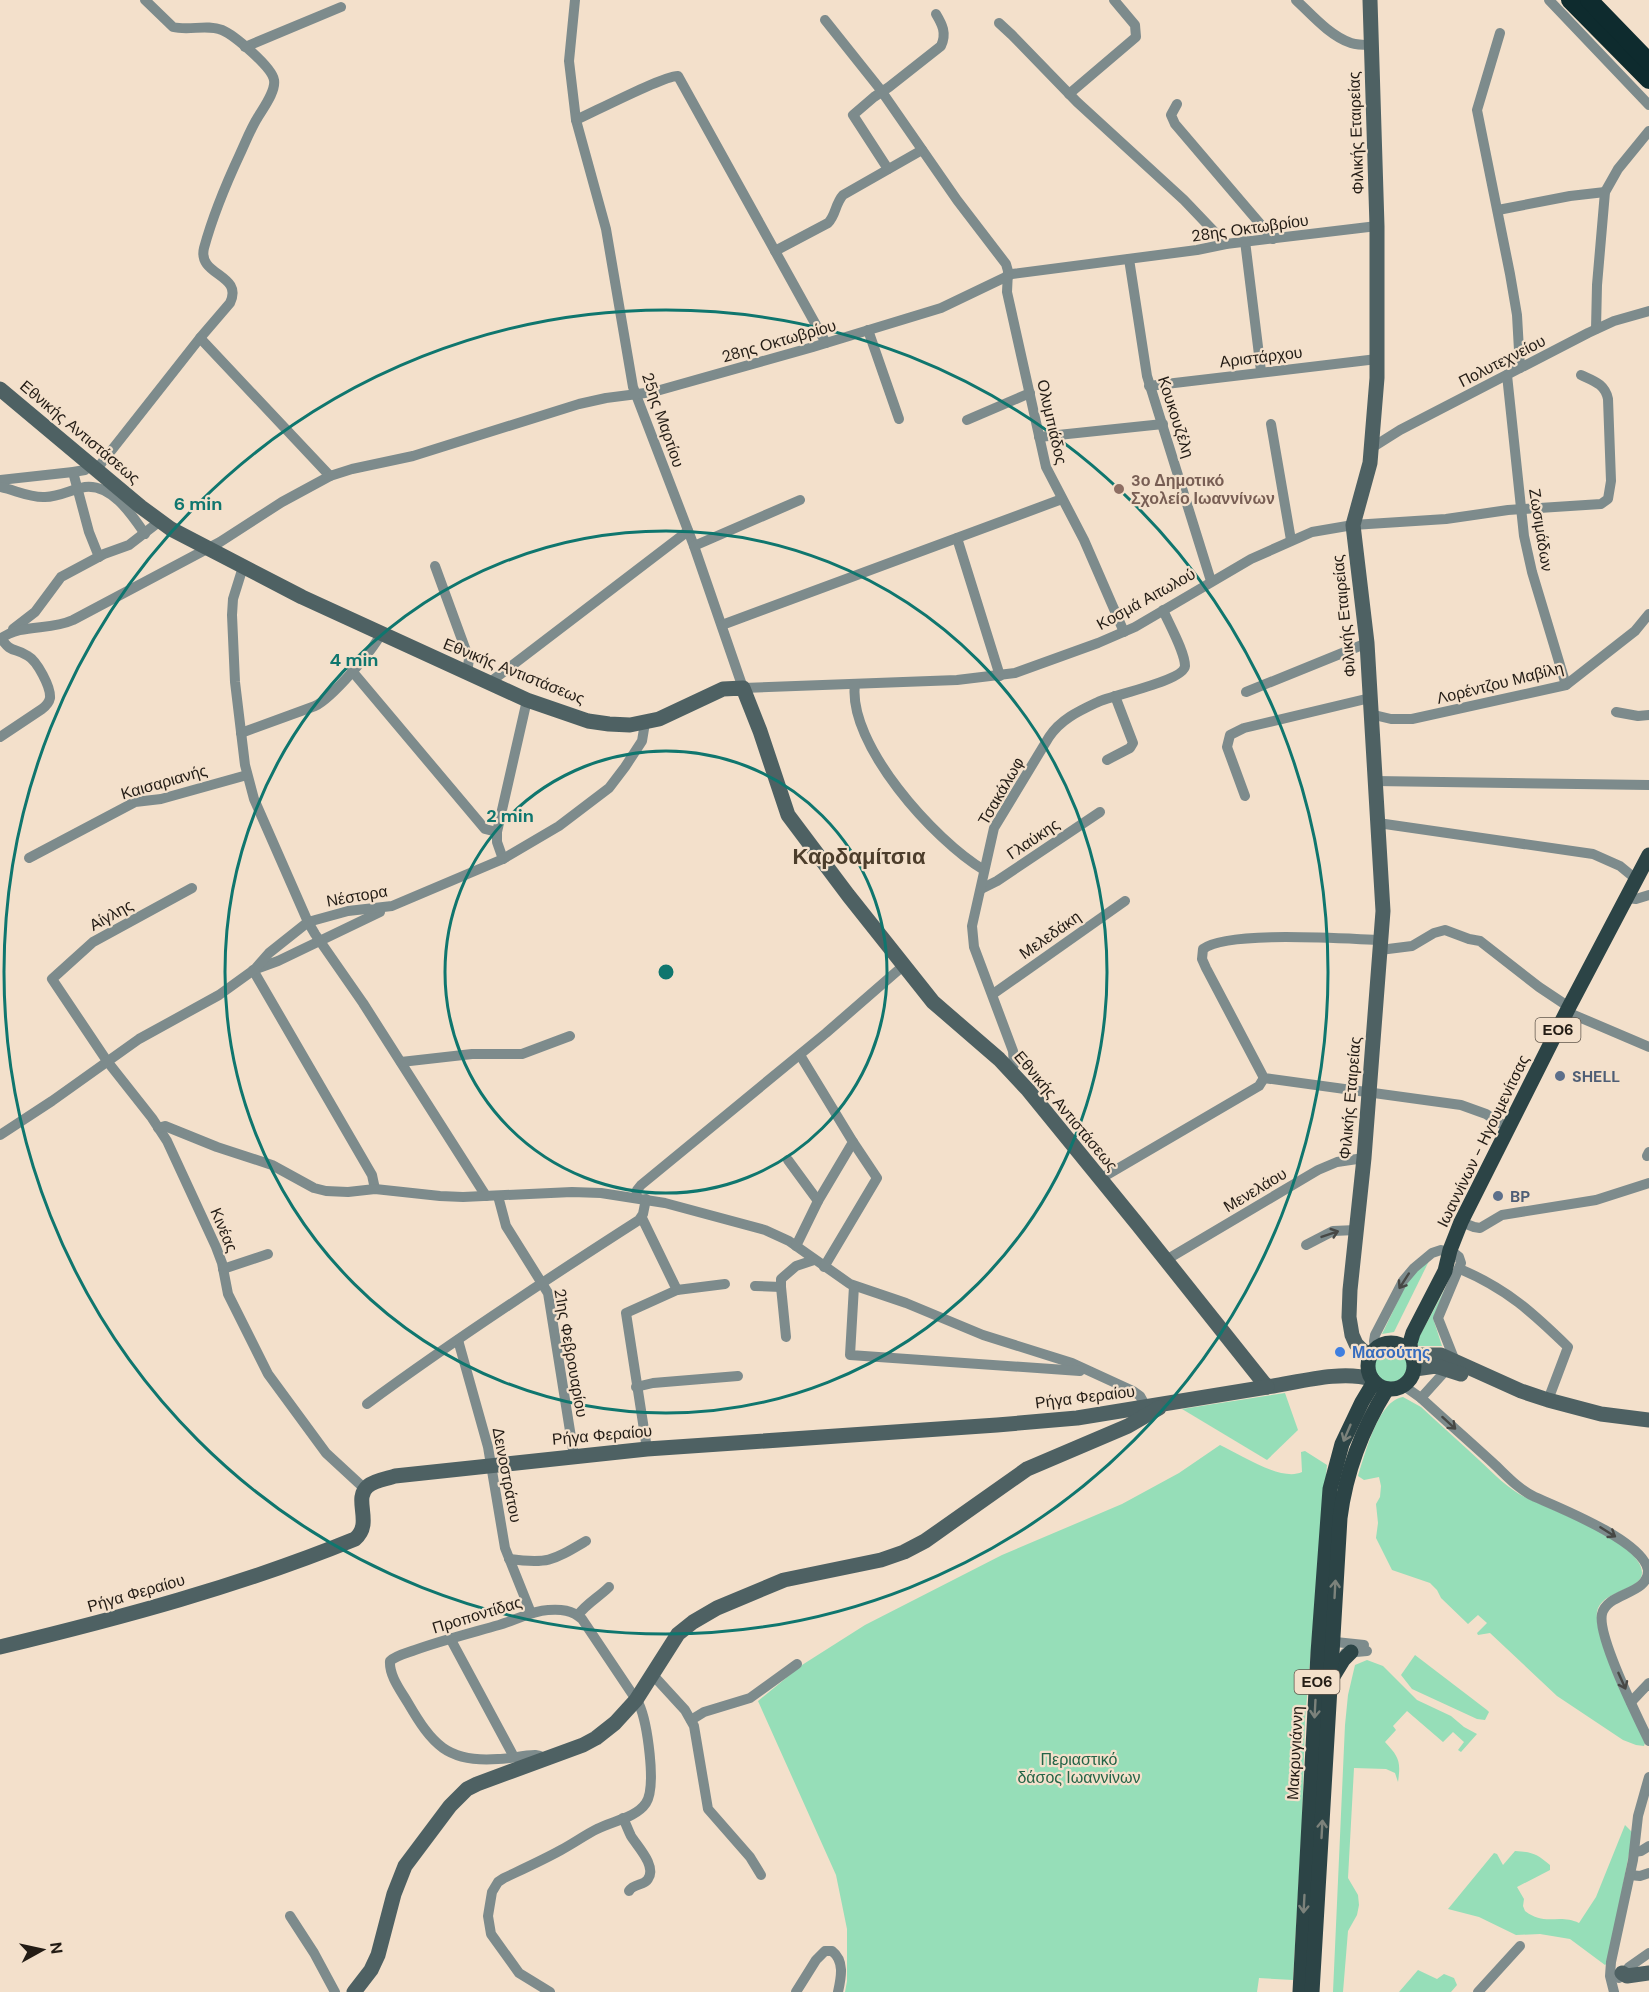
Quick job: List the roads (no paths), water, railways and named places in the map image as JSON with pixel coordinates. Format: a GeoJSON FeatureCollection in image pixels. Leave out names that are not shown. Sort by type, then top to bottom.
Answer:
{"type":"FeatureCollection","features":[{"type":"Feature","properties":{"kind":"highway"},"geometry":{"type":"LineString","coordinates":[[1570,0],[1649,80]]}},
{"type":"Feature","properties":{"kind":"highway"},"geometry":{"type":"LineString","coordinates":[[1589,0],[1649,62]]}},
{"type":"Feature","properties":{"kind":"main road","name":"Ιωαννίνων - Ηγουμενίτσας"},"geometry":{"type":"LineString","coordinates":[[1413,1359],[1410,1343],[1413,1333],[1445,1271],[1461,1222],[1568,1009],[1649,855]]}},
{"type":"Feature","properties":{"kind":"main road","name":"Ιωαννίνων - Ηγουμενίτσας"},"geometry":{"type":"LineString","coordinates":[[1391,1342],[1398,1338],[1404,1330],[1437,1266],[1450,1250]]}},
{"type":"Feature","properties":{"kind":"main road","name":"ΕΟ6"},"geometry":{"type":"LineString","coordinates":[[1372,1354],[1383,1344],[1391,1342]]}},
{"type":"Feature","properties":{"kind":"main road"},"geometry":{"type":"LineString","coordinates":[[1391,1342],[1403,1346],[1413,1359]]}},
{"type":"Feature","properties":{"kind":"main road"},"geometry":{"type":"LineString","coordinates":[[1372,1354],[1368,1369],[1378,1383],[1393,1389],[1404,1386]]}},
{"type":"Feature","properties":{"kind":"main road","name":"ΕΟ6"},"geometry":{"type":"LineString","coordinates":[[1404,1386],[1411,1378],[1413,1359]]}},
{"type":"Feature","properties":{"kind":"main road","name":"Μακρυγιάννη"},"geometry":{"type":"LineString","coordinates":[[1300,1992],[1325,1647],[1344,1491],[1356,1449],[1374,1409],[1378,1383]]}},
{"type":"Feature","properties":{"kind":"main road","name":"Μακρυγιάννη"},"geometry":{"type":"LineString","coordinates":[[1312,1992],[1329,1683],[1325,1647]]}},
{"type":"Feature","properties":{"kind":"main road"},"geometry":{"type":"LineString","coordinates":[[1329,1683],[1342,1660],[1351,1652]]}},
{"type":"Feature","properties":{"kind":"street"},"geometry":{"type":"LineString","coordinates":[[0,480],[73,472],[93,467],[234,296],[231,285],[206,263],[203,251],[223,190],[252,126],[274,85],[272,72],[229,34],[218,29],[172,27],[144,0]]}},
{"type":"Feature","properties":{"kind":"street","name":"25ης Μαρτίου"},"geometry":{"type":"LineString","coordinates":[[575,0],[569,61],[576,120],[606,229],[635,395],[694,546],[743,688]]}},
{"type":"Feature","properties":{"kind":"street"},"geometry":{"type":"LineString","coordinates":[[1069,94],[1136,37],[1135,25],[1114,0]]}},
{"type":"Feature","properties":{"kind":"street"},"geometry":{"type":"LineString","coordinates":[[1296,0],[1317,20],[1346,41],[1371,45]]}},
{"type":"Feature","properties":{"kind":"street","name":"Φιλικής Εταιρείας"},"geometry":{"type":"LineString","coordinates":[[1370,0],[1377,226],[1377,359],[1373,447],[1353,525],[1367,643],[1383,892],[1364,1158],[1349,1306],[1350,1328],[1354,1341],[1359,1347],[1372,1354]]}},
{"type":"Feature","properties":{"kind":"street"},"geometry":{"type":"LineString","coordinates":[[1549,0],[1649,105]]}},
{"type":"Feature","properties":{"kind":"street"},"geometry":{"type":"LineString","coordinates":[[245,47],[341,7]]}},
{"type":"Feature","properties":{"kind":"street"},"geometry":{"type":"LineString","coordinates":[[888,169],[853,115],[941,46],[944,40],[943,28],[936,14]]}},
{"type":"Feature","properties":{"kind":"street"},"geometry":{"type":"LineString","coordinates":[[825,20],[882,92],[1003,260],[1008,276]]}},
{"type":"Feature","properties":{"kind":"street"},"geometry":{"type":"LineString","coordinates":[[999,23],[1110,135],[1184,200],[1226,244]]}},
{"type":"Feature","properties":{"kind":"street"},"geometry":{"type":"LineString","coordinates":[[1500,33],[1477,110],[1517,315],[1520,368]]}},
{"type":"Feature","properties":{"kind":"street"},"geometry":{"type":"LineString","coordinates":[[576,120],[675,75],[678,76],[826,343]]}},
{"type":"Feature","properties":{"kind":"street"},"geometry":{"type":"LineString","coordinates":[[1177,104],[1172,115],[1175,124],[1273,239]]}},
{"type":"Feature","properties":{"kind":"street"},"geometry":{"type":"LineString","coordinates":[[1596,329],[1597,274],[1605,192],[1618,169],[1649,131]]}},
{"type":"Feature","properties":{"kind":"street"},"geometry":{"type":"LineString","coordinates":[[775,251],[828,223],[833,217],[837,202],[843,195],[922,150]]}},
{"type":"Feature","properties":{"kind":"street"},"geometry":{"type":"LineString","coordinates":[[1498,210],[1570,196],[1605,192]]}},
{"type":"Feature","properties":{"kind":"street","name":"28ης Οκτωβρίου"},"geometry":{"type":"LineString","coordinates":[[4,636],[61,625],[121,596],[228,538],[282,502],[330,476],[352,469],[404,458],[579,404],[681,385],[826,343],[941,308],[1008,276],[1020,273],[1197,250],[1226,244],[1377,226]]}},
{"type":"Feature","properties":{"kind":"street"},"geometry":{"type":"LineString","coordinates":[[1245,242],[1261,371]]}},
{"type":"Feature","properties":{"kind":"street","name":"Κουκουζέλη"},"geometry":{"type":"LineString","coordinates":[[1129,259],[1149,386],[1163,424],[1211,581]]}},
{"type":"Feature","properties":{"kind":"street","name":"Ολυμπιάδος"},"geometry":{"type":"LineString","coordinates":[[1008,276],[1007,292],[1046,467],[1084,540],[1124,632]]}},
{"type":"Feature","properties":{"kind":"street","name":"Πολυτεχνείου"},"geometry":{"type":"LineString","coordinates":[[1373,447],[1400,430],[1596,329],[1649,311]]}},
{"type":"Feature","properties":{"kind":"street"},"geometry":{"type":"LineString","coordinates":[[868,330],[899,419]]}},
{"type":"Feature","properties":{"kind":"street"},"geometry":{"type":"LineString","coordinates":[[200,338],[330,476]]}},
{"type":"Feature","properties":{"kind":"street","name":"Αριστάρχου"},"geometry":{"type":"LineString","coordinates":[[1149,386],[1377,359]]}},
{"type":"Feature","properties":{"kind":"street","name":"Ζωσιμάδων"},"geometry":{"type":"LineString","coordinates":[[1507,375],[1524,536],[1532,572],[1566,685]]}},
{"type":"Feature","properties":{"kind":"street","name":"Κοσμά Αιτωλού"},"geometry":{"type":"LineString","coordinates":[[743,688],[957,680],[1015,673],[1124,632],[1251,559],[1291,540],[1320,530],[1353,525],[1446,519],[1521,509],[1601,504],[1608,499],[1611,481],[1606,390],[1581,375]]}},
{"type":"Feature","properties":{"kind":"street","name":"Εθνικής Αντιστάσεως"},"geometry":{"type":"LineString","coordinates":[[0,389],[160,521],[243,567],[381,634],[527,700],[594,722],[623,725],[645,723],[673,713],[723,689],[743,688],[788,815],[921,989],[943,1012],[1011,1070],[1267,1387]]}},
{"type":"Feature","properties":{"kind":"street"},"geometry":{"type":"LineString","coordinates":[[967,420],[1030,393]]}},
{"type":"Feature","properties":{"kind":"street"},"geometry":{"type":"LineString","coordinates":[[1039,437],[1163,424]]}},
{"type":"Feature","properties":{"kind":"street"},"geometry":{"type":"LineString","coordinates":[[1271,424],[1291,540]]}},
{"type":"Feature","properties":{"kind":"street"},"geometry":{"type":"LineString","coordinates":[[73,472],[89,532],[99,557]]}},
{"type":"Feature","properties":{"kind":"street"},"geometry":{"type":"LineString","coordinates":[[0,487],[42,497],[57,496],[92,487],[108,493],[130,513],[145,534]]}},
{"type":"Feature","properties":{"kind":"street"},"geometry":{"type":"LineString","coordinates":[[722,625],[1062,499]]}},
{"type":"Feature","properties":{"kind":"street"},"geometry":{"type":"LineString","coordinates":[[694,546],[800,500]]}},
{"type":"Feature","properties":{"kind":"street"},"geometry":{"type":"LineString","coordinates":[[0,737],[42,710],[49,702],[50,694],[47,684],[32,659],[9,649],[4,636],[35,612],[61,577],[99,557],[129,545],[160,521]]}},
{"type":"Feature","properties":{"kind":"street"},"geometry":{"type":"LineString","coordinates":[[489,683],[688,531]]}},
{"type":"Feature","properties":{"kind":"street"},"geometry":{"type":"LineString","coordinates":[[957,538],[1000,676]]}},
{"type":"Feature","properties":{"kind":"street"},"geometry":{"type":"LineString","coordinates":[[435,566],[469,659],[467,673]]}},
{"type":"Feature","properties":{"kind":"street"},"geometry":{"type":"LineString","coordinates":[[243,567],[233,599],[235,674],[247,775],[260,813],[308,922],[363,1003],[486,1196]]}},
{"type":"Feature","properties":{"kind":"street","name":"Τσακάλωφ"},"geometry":{"type":"LineString","coordinates":[[1011,1070],[1014,1065],[1013,1051],[974,946],[972,933],[984,870],[996,824],[1053,731],[1076,713],[1115,696],[1171,679],[1184,670],[1183,656],[1163,610]]}},
{"type":"Feature","properties":{"kind":"street","name":"Λορέντζου Μαβίλη"},"geometry":{"type":"LineString","coordinates":[[1370,714],[1391,719],[1412,719],[1566,685],[1635,631],[1649,614]]}},
{"type":"Feature","properties":{"kind":"street"},"geometry":{"type":"LineString","coordinates":[[241,733],[319,704],[352,671],[381,634]]}},
{"type":"Feature","properties":{"kind":"street"},"geometry":{"type":"LineString","coordinates":[[1246,692],[1367,643]]}},
{"type":"Feature","properties":{"kind":"street"},"geometry":{"type":"LineString","coordinates":[[352,671],[485,829],[497,832]]}},
{"type":"Feature","properties":{"kind":"street"},"geometry":{"type":"LineString","coordinates":[[855,684],[854,703],[857,719],[894,784],[923,819],[973,864],[984,870]]}},
{"type":"Feature","properties":{"kind":"street"},"geometry":{"type":"LineString","coordinates":[[1107,760],[1130,748],[1133,743],[1115,696]]}},
{"type":"Feature","properties":{"kind":"street"},"geometry":{"type":"LineString","coordinates":[[1245,796],[1227,747],[1228,738],[1232,734],[1252,726],[1370,698]]}},
{"type":"Feature","properties":{"kind":"street"},"geometry":{"type":"LineString","coordinates":[[503,859],[497,842],[497,832],[527,700]]}},
{"type":"Feature","properties":{"kind":"street"},"geometry":{"type":"LineString","coordinates":[[1616,712],[1638,716],[1649,715]]}},
{"type":"Feature","properties":{"kind":"street","name":"Νέστορα"},"geometry":{"type":"LineString","coordinates":[[2,1130],[52,1101],[146,1034],[193,1011],[219,995],[254,970],[268,953],[308,922],[348,911],[393,906],[503,859],[559,826],[604,792],[625,767],[642,741],[645,723]]}},
{"type":"Feature","properties":{"kind":"street","name":"Καισαριανής"},"geometry":{"type":"LineString","coordinates":[[29,858],[135,802],[161,799],[247,775]]}},
{"type":"Feature","properties":{"kind":"street"},"geometry":{"type":"LineString","coordinates":[[1375,781],[1649,785]]}},
{"type":"Feature","properties":{"kind":"street","name":"Γλαύκης"},"geometry":{"type":"LineString","coordinates":[[981,889],[997,881],[1100,812]]}},
{"type":"Feature","properties":{"kind":"street"},"geometry":{"type":"LineString","coordinates":[[1378,823],[1593,854],[1626,869],[1637,880]]}},
{"type":"Feature","properties":{"kind":"street","name":"Αίγλης"},"geometry":{"type":"LineString","coordinates":[[52,980],[93,942],[192,888]]}},
{"type":"Feature","properties":{"kind":"street"},"geometry":{"type":"LineString","coordinates":[[1627,898],[1636,899],[1649,895]]}},
{"type":"Feature","properties":{"kind":"street","name":"Μελεδάκη"},"geometry":{"type":"LineString","coordinates":[[993,994],[1125,901]]}},
{"type":"Feature","properties":{"kind":"street"},"geometry":{"type":"LineString","coordinates":[[375,1189],[372,1175],[254,970],[278,961],[393,906]]}},
{"type":"Feature","properties":{"kind":"street"},"geometry":{"type":"LineString","coordinates":[[1264,1078],[1202,958],[1203,949],[1215,942],[1245,938],[1412,946],[1439,931],[1450,931],[1469,939],[1480,940],[1568,1009],[1649,1047]]}},
{"type":"Feature","properties":{"kind":"street"},"geometry":{"type":"LineString","coordinates":[[677,1290],[642,1218],[641,1198],[637,1190],[903,966]]}},
{"type":"Feature","properties":{"kind":"street","name":"Κινέας"},"geometry":{"type":"LineString","coordinates":[[52,980],[107,1061],[167,1141],[206,1225],[223,1269],[228,1294],[268,1374],[326,1454],[365,1490]]}},
{"type":"Feature","properties":{"kind":"street"},"geometry":{"type":"LineString","coordinates":[[401,1062],[472,1054],[522,1054],[570,1036]]}},
{"type":"Feature","properties":{"kind":"street"},"geometry":{"type":"LineString","coordinates":[[800,1055],[877,1178],[824,1267]]}},
{"type":"Feature","properties":{"kind":"street"},"geometry":{"type":"LineString","coordinates":[[1264,1078],[1461,1105],[1486,1114],[1508,1128]]}},
{"type":"Feature","properties":{"kind":"street"},"geometry":{"type":"LineString","coordinates":[[1100,1179],[1259,1086],[1264,1078]]}},
{"type":"Feature","properties":{"kind":"street"},"geometry":{"type":"LineString","coordinates":[[158,1128],[165,1126],[217,1147],[272,1165],[320,1190],[348,1192],[375,1189],[440,1196],[572,1192],[641,1198],[765,1230],[796,1246],[845,1282],[906,1303],[977,1332],[1083,1368],[1133,1391],[1140,1396],[1146,1407]]}},
{"type":"Feature","properties":{"kind":"street"},"geometry":{"type":"LineString","coordinates":[[796,1246],[818,1201],[853,1142]]}},
{"type":"Feature","properties":{"kind":"street","name":"Μενελάου"},"geometry":{"type":"LineString","coordinates":[[1166,1260],[1318,1170],[1337,1162],[1364,1158]]}},
{"type":"Feature","properties":{"kind":"street"},"geometry":{"type":"LineString","coordinates":[[788,1160],[818,1201]]}},
{"type":"Feature","properties":{"kind":"street"},"geometry":{"type":"LineString","coordinates":[[1461,1222],[1480,1228],[1502,1215],[1596,1200],[1649,1183]]}},
{"type":"Feature","properties":{"kind":"street","name":"21ης Φεβρουαρίου"},"geometry":{"type":"LineString","coordinates":[[498,1196],[506,1226],[548,1293],[574,1456]]}},
{"type":"Feature","properties":{"kind":"street"},"geometry":{"type":"LineString","coordinates":[[367,1404],[542,1282],[642,1218]]}},
{"type":"Feature","properties":{"kind":"street"},"geometry":{"type":"LineString","coordinates":[[1306,1245],[1333,1232],[1356,1230]]}},
{"type":"Feature","properties":{"kind":"street"},"geometry":{"type":"LineString","coordinates":[[1339,1375],[1363,1364],[1372,1354],[1375,1335],[1406,1276],[1435,1252],[1441,1250],[1450,1250],[1461,1259],[1460,1269],[1438,1318],[1451,1364]]}},
{"type":"Feature","properties":{"kind":"street"},"geometry":{"type":"LineString","coordinates":[[223,1269],[267,1254]]}},
{"type":"Feature","properties":{"kind":"street"},"geometry":{"type":"LineString","coordinates":[[786,1337],[781,1287],[783,1276],[793,1267],[814,1260]]}},
{"type":"Feature","properties":{"kind":"street"},"geometry":{"type":"LineString","coordinates":[[1460,1269],[1487,1280],[1521,1303],[1568,1347],[1548,1400]]}},
{"type":"Feature","properties":{"kind":"street"},"geometry":{"type":"LineString","coordinates":[[647,1449],[626,1313],[677,1290],[725,1284]]}},
{"type":"Feature","properties":{"kind":"street"},"geometry":{"type":"LineString","coordinates":[[755,1286],[781,1287]]}},
{"type":"Feature","properties":{"kind":"street"},"geometry":{"type":"LineString","coordinates":[[854,1286],[850,1355],[1077,1371],[1083,1368]]}},
{"type":"Feature","properties":{"kind":"street","name":"Δεινοστράτου"},"geometry":{"type":"LineString","coordinates":[[458,1340],[492,1466],[503,1540],[531,1613]]}},
{"type":"Feature","properties":{"kind":"street"},"geometry":{"type":"LineString","coordinates":[[1413,1359],[1436,1366],[1451,1364],[1521,1391],[1601,1414],[1649,1420]]}},
{"type":"Feature","properties":{"kind":"street"},"geometry":{"type":"LineString","coordinates":[[1422,1398],[1451,1364]]}},
{"type":"Feature","properties":{"kind":"street"},"geometry":{"type":"LineString","coordinates":[[1267,1387],[1339,1375],[1364,1377],[1378,1383]]}},
{"type":"Feature","properties":{"kind":"street"},"geometry":{"type":"LineString","coordinates":[[636,1387],[653,1383],[738,1376]]}},
{"type":"Feature","properties":{"kind":"street"},"geometry":{"type":"LineString","coordinates":[[1404,1386],[1422,1398],[1524,1491],[1606,1530],[1638,1555],[1648,1568],[1647,1580],[1643,1585],[1610,1603],[1602,1613],[1602,1624],[1608,1647],[1649,1741]]}},
{"type":"Feature","properties":{"kind":"street","name":"Ρήγα Φεραίου"},"geometry":{"type":"LineString","coordinates":[[0,1647],[123,1617],[293,1563],[355,1539],[364,1527],[362,1497],[365,1490],[375,1482],[395,1476],[647,1449],[997,1425],[1093,1416],[1267,1387]]}},
{"type":"Feature","properties":{"kind":"street"},"geometry":{"type":"LineString","coordinates":[[354,1992],[371,1970],[378,1955],[394,1894],[405,1866],[450,1806],[472,1786],[596,1738],[615,1723],[636,1700],[682,1629],[717,1608],[784,1580],[898,1555],[925,1541],[1028,1469],[1128,1426],[1168,1403]]}},
{"type":"Feature","properties":{"kind":"street"},"geometry":{"type":"LineString","coordinates":[[509,1559],[536,1562],[553,1560],[586,1541]]}},
{"type":"Feature","properties":{"kind":"street"},"geometry":{"type":"LineString","coordinates":[[550,1992],[519,1972],[491,1934],[488,1923],[492,1892],[498,1882],[504,1878],[597,1829],[623,1818],[643,1806],[648,1798],[651,1788],[651,1767],[641,1709],[577,1614],[609,1587]]}},
{"type":"Feature","properties":{"kind":"street","name":"Προποντίδας"},"geometry":{"type":"LineString","coordinates":[[514,1757],[493,1760],[477,1759],[447,1751],[431,1737],[417,1719],[395,1680],[390,1661],[450,1638],[531,1613],[565,1610],[577,1614]]}},
{"type":"Feature","properties":{"kind":"street"},"geometry":{"type":"LineString","coordinates":[[450,1638],[514,1757],[537,1755],[542,1760]]}},
{"type":"Feature","properties":{"kind":"street"},"geometry":{"type":"LineString","coordinates":[[1325,1647],[1367,1648],[1351,1652],[1325,1647]]}},
{"type":"Feature","properties":{"kind":"street"},"geometry":{"type":"LineString","coordinates":[[691,1720],[704,1712],[750,1698],[797,1664]]}},
{"type":"Feature","properties":{"kind":"street"},"geometry":{"type":"LineString","coordinates":[[652,1674],[691,1720],[696,1733],[708,1809],[750,1857],[761,1875]]}},
{"type":"Feature","properties":{"kind":"street"},"geometry":{"type":"LineString","coordinates":[[1631,1702],[1649,1683]]}},
{"type":"Feature","properties":{"kind":"street"},"geometry":{"type":"LineString","coordinates":[[1613,1984],[1611,1962],[1635,1852],[1638,1816],[1649,1777]]}},
{"type":"Feature","properties":{"kind":"street"},"geometry":{"type":"LineString","coordinates":[[623,1818],[650,1869],[648,1880],[632,1886],[629,1890]]}},
{"type":"Feature","properties":{"kind":"street"},"geometry":{"type":"LineString","coordinates":[[1635,1852],[1649,1846]]}},
{"type":"Feature","properties":{"kind":"street"},"geometry":{"type":"LineString","coordinates":[[1630,1875],[1649,1874]]}},
{"type":"Feature","properties":{"kind":"street"},"geometry":{"type":"LineString","coordinates":[[290,1916],[314,1953],[335,1992]]}},
{"type":"Feature","properties":{"kind":"street"},"geometry":{"type":"LineString","coordinates":[[1478,1992],[1520,1946]]}},
{"type":"Feature","properties":{"kind":"street"},"geometry":{"type":"LineString","coordinates":[[796,1992],[816,1960],[825,1951],[832,1951],[839,1960],[841,1969],[838,1992]]}},
{"type":"Feature","properties":{"kind":"street"},"geometry":{"type":"LineString","coordinates":[[1613,1984],[1649,1953]]}},
{"type":"Feature","properties":{"kind":"street"},"geometry":{"type":"LineString","coordinates":[[1613,1984],[1627,1976],[1649,1973]]}},
{"type":"Feature","properties":{"kind":"place","name":"3ο Δημοτικό Σχολείο Ιωαννίνων"},"geometry":{"type":"Point","coordinates":[1119,489]}},
{"type":"Feature","properties":{"kind":"place","name":"SHELL"},"geometry":{"type":"Point","coordinates":[1560,1076]}},
{"type":"Feature","properties":{"kind":"place","name":"BP"},"geometry":{"type":"Point","coordinates":[1498,1196]}},
{"type":"Feature","properties":{"kind":"place","name":"Μασούτης"},"geometry":{"type":"Point","coordinates":[1340,1352]}},
{"type":"Feature","properties":{"kind":"district","name":"Καρδαμίτσια"},"geometry":{"type":"Point","coordinates":[859,856]}},
{"type":"Feature","properties":{"kind":"park label","name":"Περιαστικό δάσος Ιωαννίνων"},"geometry":{"type":"Point","coordinates":[1079,1768]}}]}
